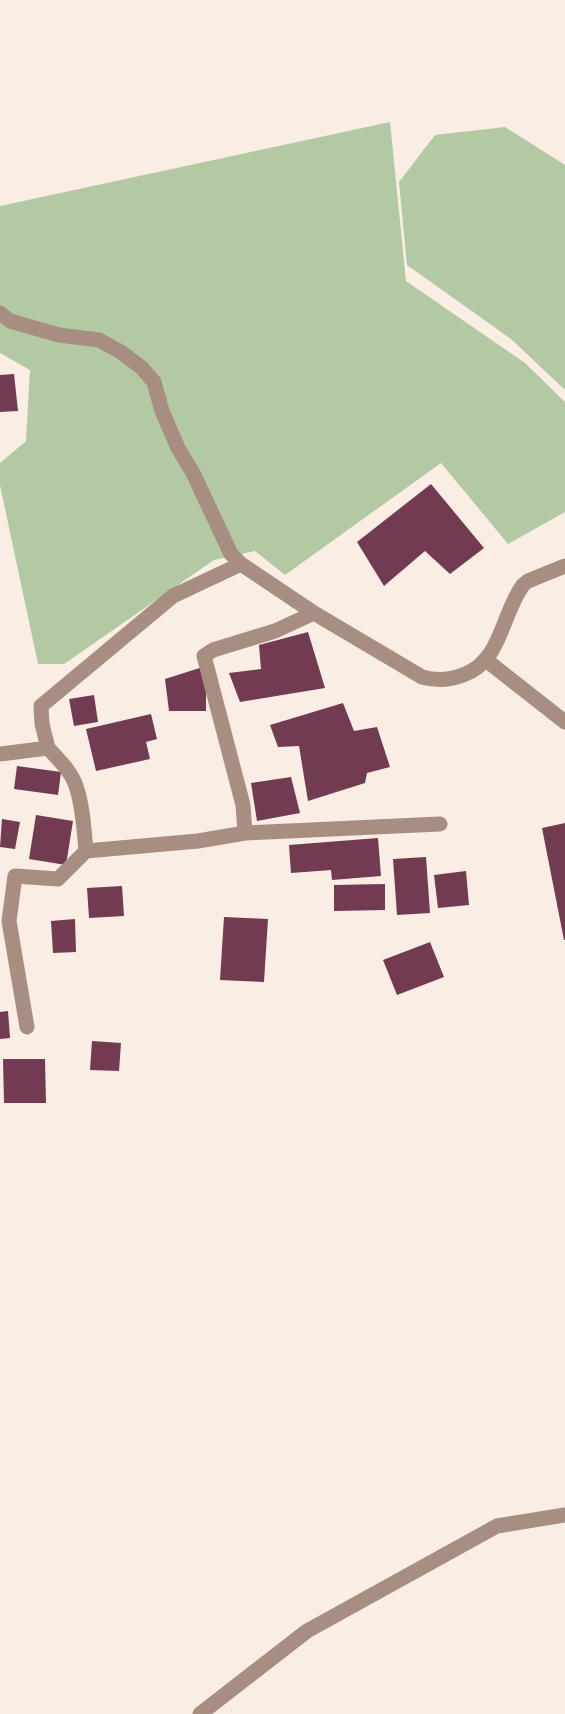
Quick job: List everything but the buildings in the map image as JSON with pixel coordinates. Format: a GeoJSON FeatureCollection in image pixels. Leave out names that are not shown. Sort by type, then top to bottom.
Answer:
{"type":"FeatureCollection","features":[{"type":"Feature","properties":{"kind":"street"},"geometry":{"type":"LineString","coordinates":[[0,313],[10,321],[59,335],[99,340],[121,352],[141,368],[154,382],[162,411],[178,448],[193,473],[231,554],[241,564],[314,613],[422,677],[432,680],[456,677],[473,671],[486,660],[523,585],[528,580],[565,566]]}},
{"type":"Feature","properties":{"kind":"street"},"geometry":{"type":"LineString","coordinates":[[86,851],[76,784],[48,748],[42,724],[41,706],[173,596],[241,564]]}},
{"type":"Feature","properties":{"kind":"street"},"geometry":{"type":"LineString","coordinates":[[245,833],[243,805],[204,656],[213,650],[275,631],[314,613]]}},
{"type":"Feature","properties":{"kind":"street"},"geometry":{"type":"LineString","coordinates":[[486,660],[565,722]]}},
{"type":"Feature","properties":{"kind":"street"},"geometry":{"type":"LineString","coordinates":[[0,754],[48,748]]}},
{"type":"Feature","properties":{"kind":"street"},"geometry":{"type":"LineString","coordinates":[[27,1027],[9,921],[15,876],[58,879],[86,851],[198,841],[245,833],[440,824]]}},
{"type":"Feature","properties":{"kind":"street"},"geometry":{"type":"LineString","coordinates":[[200,1714],[307,1631],[497,1526],[565,1515]]}},
{"type":"Feature","properties":{"kind":"green space"},"geometry":{"type":"Polygon","coordinates":[[[390,122],[406,281],[525,363],[565,402],[565,512],[508,544],[441,463],[285,575],[255,551],[214,560],[64,664],[38,664],[0,485],[0,463],[26,441],[30,370],[0,353],[0,206],[390,122]]]}},
{"type":"Feature","properties":{"kind":"green space"},"geometry":{"type":"Polygon","coordinates":[[[505,127],[565,165],[565,390],[511,339],[407,265],[399,182],[435,135],[505,127]]]}}]}
